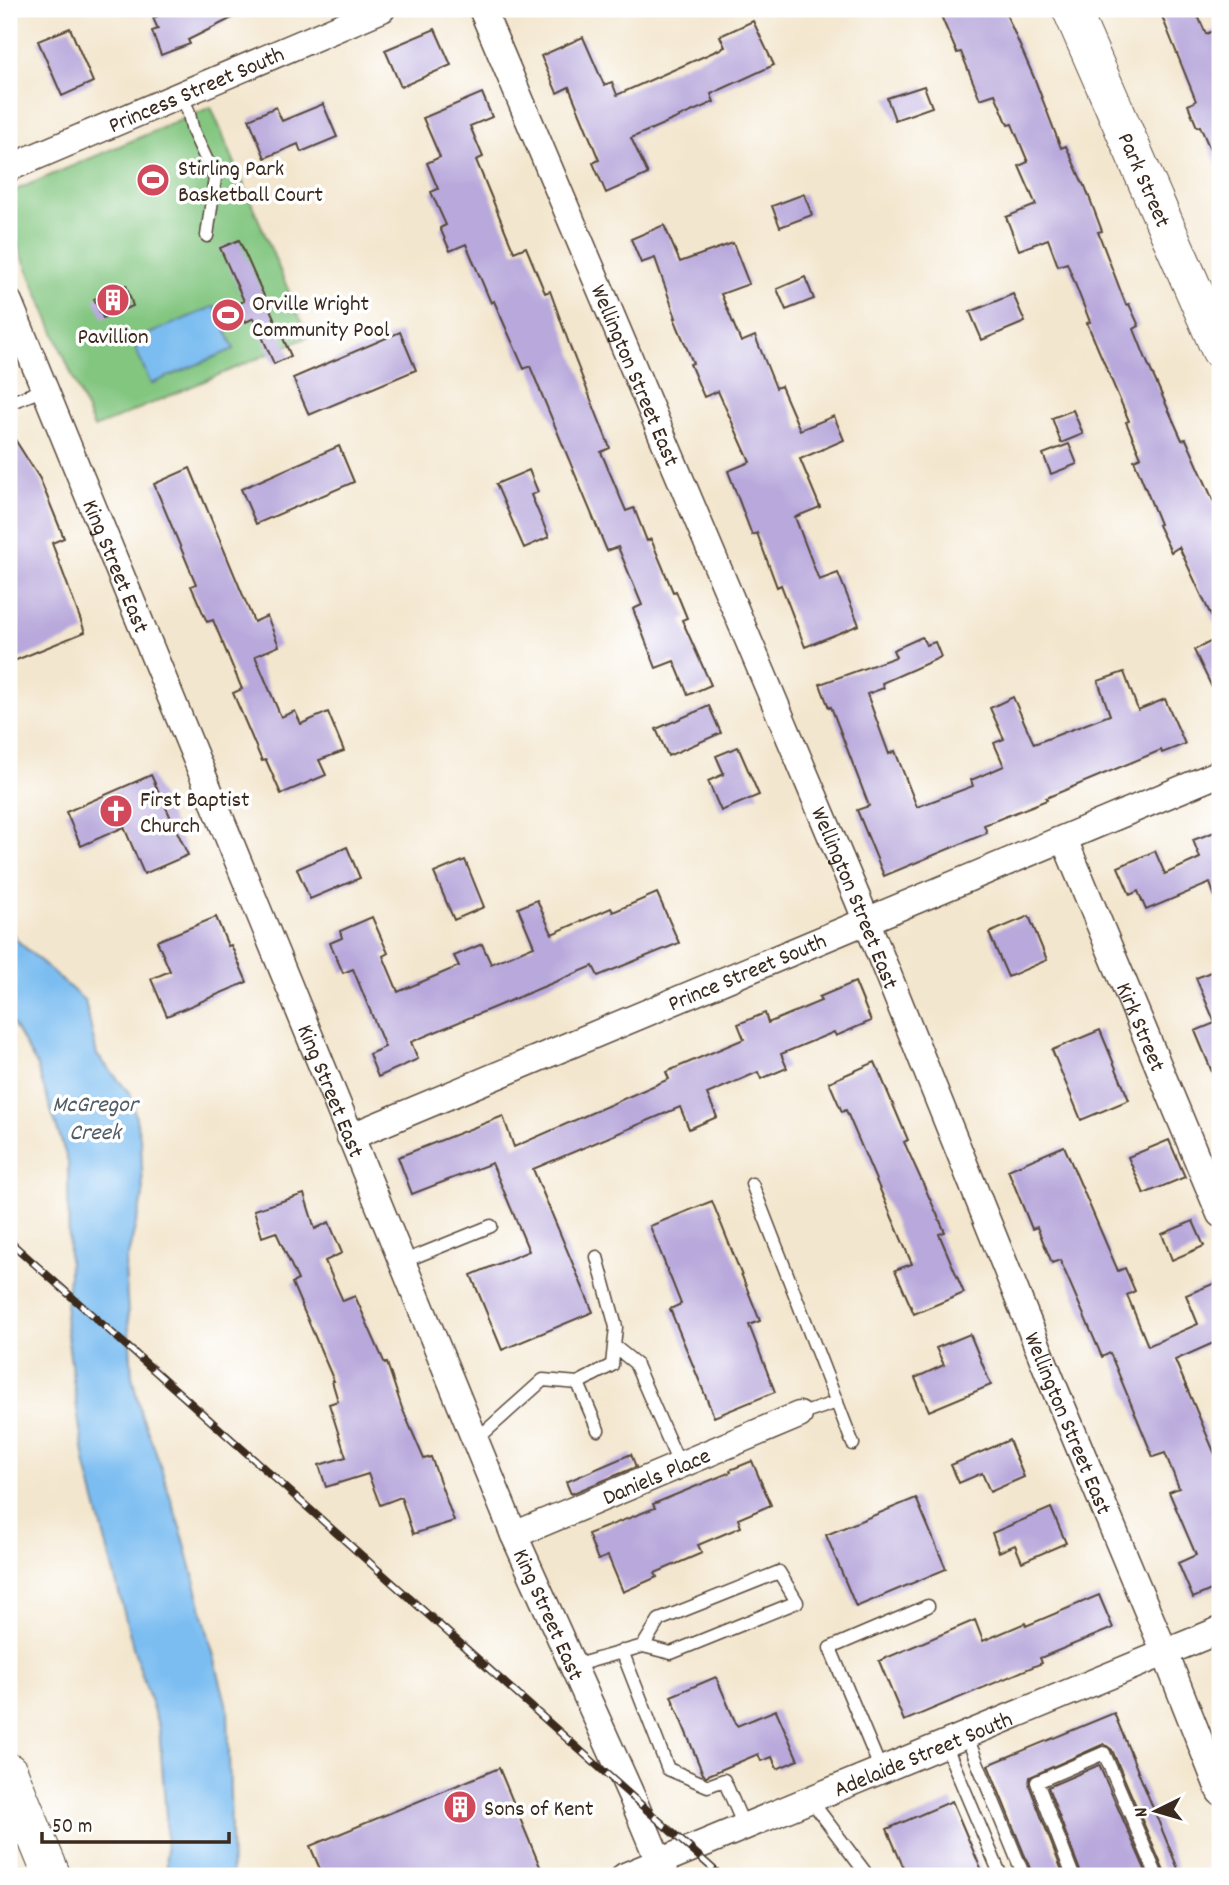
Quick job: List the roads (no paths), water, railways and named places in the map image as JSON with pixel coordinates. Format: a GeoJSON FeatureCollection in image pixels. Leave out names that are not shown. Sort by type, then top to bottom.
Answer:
{"type":"FeatureCollection","features":[{"type":"Feature","properties":{"kind":"street","name":"Princess Street South"},"geometry":{"type":"LineString","coordinates":[[9,168],[382,9]]}},
{"type":"Feature","properties":{"kind":"street","name":"Wellington Street East"},"geometry":{"type":"LineString","coordinates":[[482,9],[867,921],[1220,1792]]}},
{"type":"Feature","properties":{"kind":"street","name":"Park Street"},"geometry":{"type":"LineString","coordinates":[[1071,9],[1219,345]]}},
{"type":"Feature","properties":{"kind":"street","name":"King Street East"},"geometry":{"type":"LineString","coordinates":[[12,317],[45,389],[514,1535],[662,1869]]}},
{"type":"Feature","properties":{"kind":"street","name":"Prince Street South"},"geometry":{"type":"LineString","coordinates":[[350,1137],[1220,774]]}},
{"type":"Feature","properties":{"kind":"street","name":"Kirk Street"},"geometry":{"type":"LineString","coordinates":[[1064,839],[1220,1214]]}},
{"type":"Feature","properties":{"kind":"street","name":"Daniels Place"},"geometry":{"type":"LineString","coordinates":[[514,1535],[799,1415]]}},
{"type":"Feature","properties":{"kind":"street","name":"Adelaide Street South"},"geometry":{"type":"LineString","coordinates":[[625,1876],[662,1869],[744,1826],[1220,1630]]}},
{"type":"Feature","properties":{"kind":"street"},"geometry":{"type":"LineString","coordinates":[[9,1772],[52,1876]]}},
{"type":"Feature","properties":{"kind":"lane"},"geometry":{"type":"LineString","coordinates":[[180,94],[188,110],[193,131],[215,178],[207,236]]}},
{"type":"Feature","properties":{"kind":"lane"},"geometry":{"type":"LineString","coordinates":[[9,403],[45,389]]}},
{"type":"Feature","properties":{"kind":"lane"},"geometry":{"type":"LineString","coordinates":[[752,1184],[853,1444]]}},
{"type":"Feature","properties":{"kind":"lane"},"geometry":{"type":"LineString","coordinates":[[402,1262],[491,1226]]}},
{"type":"Feature","properties":{"kind":"lane"},"geometry":{"type":"LineString","coordinates":[[476,1440],[543,1380],[578,1383],[612,1365],[616,1327],[597,1257]]}},
{"type":"Feature","properties":{"kind":"lane"},"geometry":{"type":"LineString","coordinates":[[614,1346],[635,1363],[680,1466]]}},
{"type":"Feature","properties":{"kind":"lane"},"geometry":{"type":"LineString","coordinates":[[578,1383],[598,1430]]}},
{"type":"Feature","properties":{"kind":"lane"},"geometry":{"type":"LineString","coordinates":[[799,1415],[836,1402]]}},
{"type":"Feature","properties":{"kind":"lane"},"geometry":{"type":"LineString","coordinates":[[573,1667],[643,1646],[671,1653],[797,1602],[779,1572],[659,1620],[643,1646]]}},
{"type":"Feature","properties":{"kind":"lane"},"geometry":{"type":"LineString","coordinates":[[881,1770],[830,1648],[928,1606]]}},
{"type":"Feature","properties":{"kind":"lane"},"geometry":{"type":"LineString","coordinates":[[622,1651],[668,1769],[708,1786],[723,1780],[744,1826]]}},
{"type":"Feature","properties":{"kind":"lane"},"geometry":{"type":"LineString","coordinates":[[956,1740],[1001,1876]]}},
{"type":"Feature","properties":{"kind":"lane"},"geometry":{"type":"LineString","coordinates":[[956,1740],[1024,1876]]}},
{"type":"Feature","properties":{"kind":"lane"},"geometry":{"type":"LineString","coordinates":[[1073,1876],[1037,1782],[1104,1753],[1153,1875]]}},
{"type":"Feature","properties":{"kind":"lane"},"geometry":{"type":"LineString","coordinates":[[810,1799],[869,1876]]}},
{"type":"Feature","properties":{"kind":"water"},"geometry":{"type":"Polygon","coordinates":[[[215,306],[234,349],[151,384],[132,341],[215,306]]]}},
{"type":"Feature","properties":{"kind":"water","name":"McGregor Creek"},"geometry":{"type":"Polygon","coordinates":[[[9,929],[19,942],[85,1001],[97,1055],[131,1095],[141,1142],[143,1196],[125,1267],[132,1376],[141,1414],[184,1540],[228,1711],[232,1876],[167,1876],[166,1816],[159,1728],[133,1647],[86,1466],[79,1423],[65,1319],[69,1275],[68,1162],[36,1064],[9,1017],[9,929]]]}},
{"type":"Feature","properties":{"kind":"railway"},"geometry":{"type":"LineString","coordinates":[[9,1241],[721,1876]]}},
{"type":"Feature","properties":{"kind":"place","name":"Stirling Park Basketball Court"},"geometry":{"type":"Point","coordinates":[153,180]}},
{"type":"Feature","properties":{"kind":"place","name":"Pavillion"},"geometry":{"type":"Point","coordinates":[113,300]}},
{"type":"Feature","properties":{"kind":"place","name":"Orville Wright Community Pool"},"geometry":{"type":"Point","coordinates":[228,315]}},
{"type":"Feature","properties":{"kind":"place","name":"First Baptist Church"},"geometry":{"type":"Point","coordinates":[116,811]}},
{"type":"Feature","properties":{"kind":"place","name":"Sons of Kent"},"geometry":{"type":"Point","coordinates":[460,1807]}}]}
